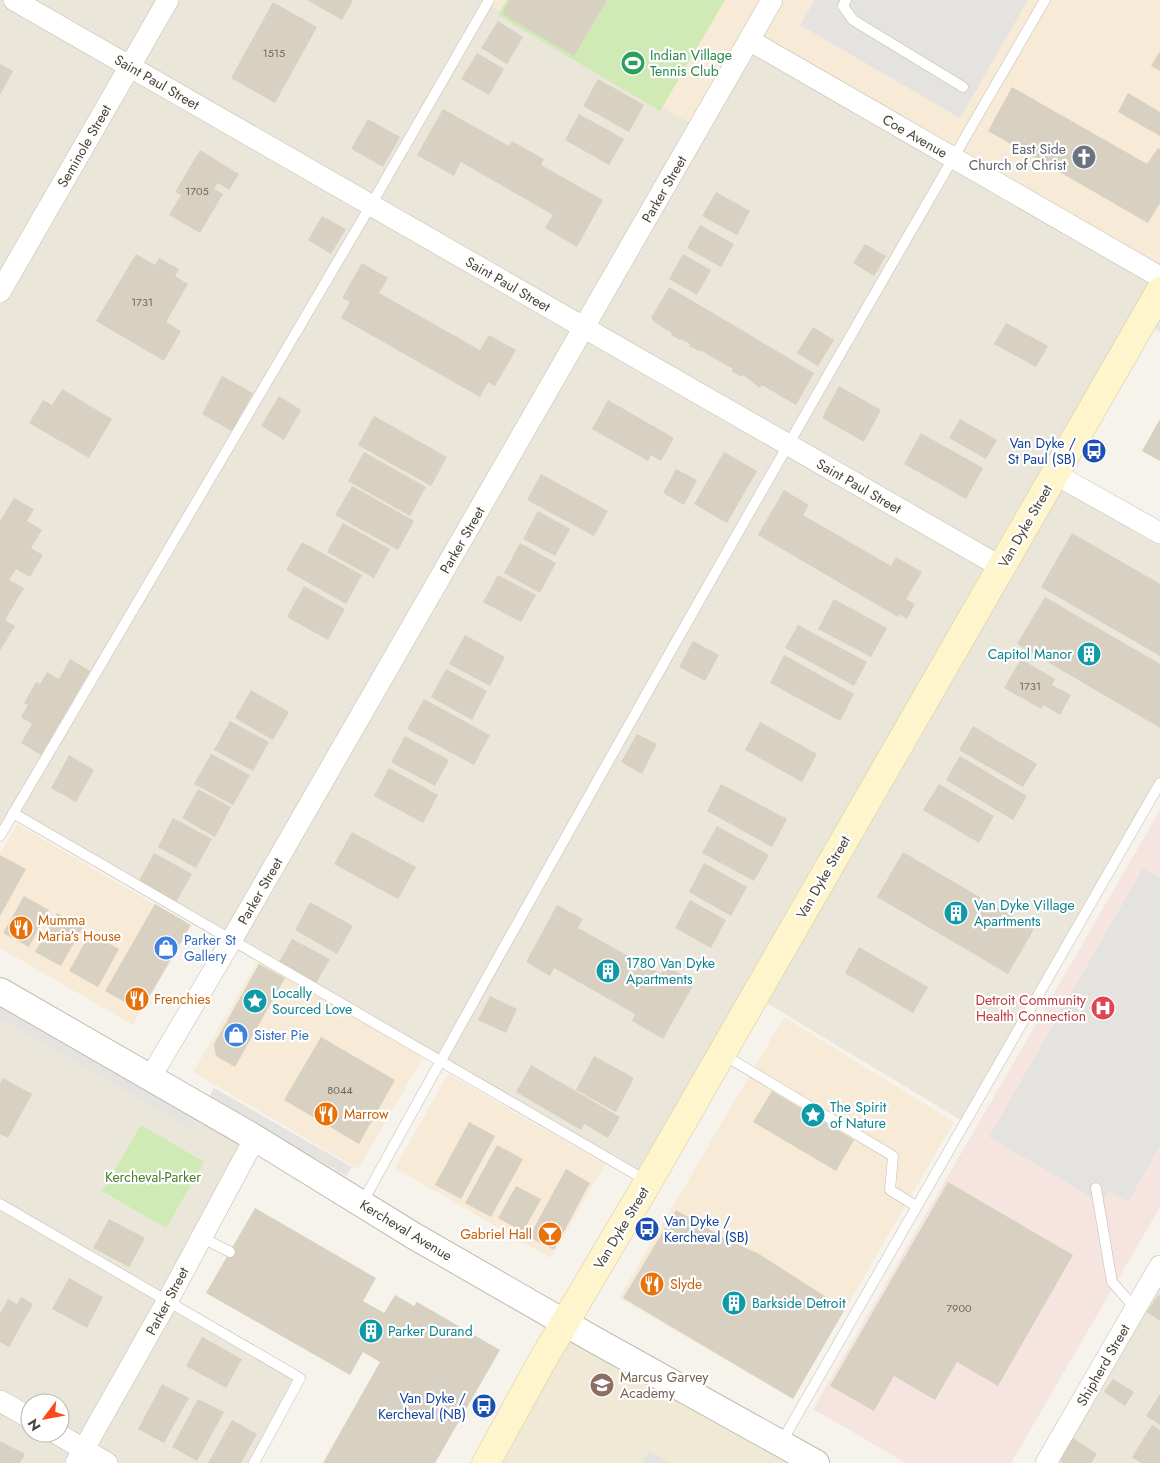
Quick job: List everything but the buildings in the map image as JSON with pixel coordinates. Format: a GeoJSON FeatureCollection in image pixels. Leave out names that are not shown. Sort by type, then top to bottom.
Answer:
{"type":"FeatureCollection","features":[{"type":"Feature","properties":{"kind":"main road","name":"Van Dyke Street"},"geometry":{"type":"LineString","coordinates":[[486,1463],[564,1322],[648,1182],[1160,292]]}},
{"type":"Feature","properties":{"kind":"street","name":"Saint Paul Street"},"geometry":{"type":"LineString","coordinates":[[14,0],[1001,567]]}},
{"type":"Feature","properties":{"kind":"street","name":"Seminole Street"},"geometry":{"type":"LineString","coordinates":[[0,292],[168,0]]}},
{"type":"Feature","properties":{"kind":"street","name":"Parker Street"},"geometry":{"type":"LineString","coordinates":[[150,1078],[231,941],[772,0]]}},
{"type":"Feature","properties":{"kind":"street","name":"Coe Avenue"},"geometry":{"type":"LineString","coordinates":[[749,40],[1160,277]]}},
{"type":"Feature","properties":{"kind":"street"},"geometry":{"type":"LineString","coordinates":[[1055,474],[1160,533]]}},
{"type":"Feature","properties":{"kind":"street","name":"Kercheval Avenue"},"geometry":{"type":"LineString","coordinates":[[0,991],[255,1138],[414,1236],[816,1463]]}},
{"type":"Feature","properties":{"kind":"street","name":"Parker Street"},"geometry":{"type":"LineString","coordinates":[[80,1456],[168,1300],[255,1138]]}},
{"type":"Feature","properties":{"kind":"street","name":"Shipherd Street"},"geometry":{"type":"LineString","coordinates":[[1046,1463],[1160,1266]]}},
{"type":"Feature","properties":{"kind":"street"},"geometry":{"type":"LineString","coordinates":[[0,1401],[20,1412]]}},
{"type":"Feature","properties":{"kind":"street"},"geometry":{"type":"LineString","coordinates":[[66,1443],[80,1456],[107,1463]]}},
{"type":"Feature","properties":{"kind":"lane"},"geometry":{"type":"LineString","coordinates":[[0,836],[371,205],[489,0]]}},
{"type":"Feature","properties":{"kind":"lane"},"geometry":{"type":"LineString","coordinates":[[846,0],[843,6],[853,20],[963,87]]}},
{"type":"Feature","properties":{"kind":"lane"},"geometry":{"type":"LineString","coordinates":[[362,1204],[440,1061],[788,445],[1045,0]]}},
{"type":"Feature","properties":{"kind":"lane"},"geometry":{"type":"LineString","coordinates":[[780,1444],[1160,782]]}},
{"type":"Feature","properties":{"kind":"lane"},"geometry":{"type":"LineString","coordinates":[[12,813],[648,1182]]}},
{"type":"Feature","properties":{"kind":"lane"},"geometry":{"type":"LineString","coordinates":[[721,1054],[893,1156],[890,1190],[916,1206]]}},
{"type":"Feature","properties":{"kind":"lane"},"geometry":{"type":"LineString","coordinates":[[1096,1188],[1112,1282],[1136,1309]]}},
{"type":"Feature","properties":{"kind":"lane"},"geometry":{"type":"LineString","coordinates":[[0,1204],[300,1378],[254,1463]]}},
{"type":"Feature","properties":{"kind":"lane"},"geometry":{"type":"LineString","coordinates":[[201,1237],[230,1252]]}},
{"type":"Feature","properties":{"kind":"shaded area"},"geometry":{"type":"Polygon","coordinates":[[[0,0],[489,0],[749,40],[1160,277],[1160,332],[1143,322],[1055,473],[1160,533],[1160,783],[964,1122],[755,996],[648,1182],[13,814],[0,836],[0,0]]]}},
{"type":"Feature","properties":{"kind":"shaded area"},"geometry":{"type":"Polygon","coordinates":[[[489,0],[1160,0],[1160,277],[749,41],[698,128],[487,3],[489,0]]]}},
{"type":"Feature","properties":{"kind":"shaded area"},"geometry":{"type":"Polygon","coordinates":[[[815,0],[1028,0],[960,118],[800,25],[815,0]]]}},
{"type":"Feature","properties":{"kind":"shaded area","name":"Detroit Community Health Connection"},"geometry":{"type":"Polygon","coordinates":[[[1160,810],[1160,1207],[1011,1463],[906,1463],[813,1409],[1160,810]]]}},
{"type":"Feature","properties":{"kind":"shaded area"},"geometry":{"type":"Polygon","coordinates":[[[17,824],[190,925],[133,1025],[0,948],[0,854],[17,824]]]}},
{"type":"Feature","properties":{"kind":"shaded area"},"geometry":{"type":"Polygon","coordinates":[[[1143,868],[1160,878],[1160,1146],[1128,1202],[1109,1191],[1102,1203],[989,1137],[1143,868]]]}},
{"type":"Feature","properties":{"kind":"shaded area"},"geometry":{"type":"Polygon","coordinates":[[[258,961],[423,1058],[358,1169],[193,1072],[258,961]]]}},
{"type":"Feature","properties":{"kind":"shaded area"},"geometry":{"type":"Polygon","coordinates":[[[0,991],[255,1138],[168,1300],[300,1378],[254,1463],[0,1463],[0,991]]]}},
{"type":"Feature","properties":{"kind":"shaded area"},"geometry":{"type":"Polygon","coordinates":[[[0,1006],[197,1120],[192,1129],[0,1018],[0,1006]]]}},
{"type":"Feature","properties":{"kind":"shaded area"},"geometry":{"type":"Polygon","coordinates":[[[784,1017],[954,1122],[793,1399],[619,1298],[784,1017]]]}},
{"type":"Feature","properties":{"kind":"shaded area"},"geometry":{"type":"Polygon","coordinates":[[[448,1074],[605,1164],[551,1258],[395,1168],[448,1074]]]}},
{"type":"Feature","properties":{"kind":"shaded area"},"geometry":{"type":"Polygon","coordinates":[[[214,1088],[352,1167],[346,1176],[209,1097],[214,1088]]]}},
{"type":"Feature","properties":{"kind":"shaded area"},"geometry":{"type":"Polygon","coordinates":[[[1160,1266],[1160,1463],[1046,1463],[1160,1266]]]}},
{"type":"Feature","properties":{"kind":"shaded area","name":"Marcus Garvey Academy"},"geometry":{"type":"Polygon","coordinates":[[[564,1322],[816,1463],[484,1463],[564,1322]]]}},
{"type":"Feature","properties":{"kind":"shaded area"},"geometry":{"type":"Polygon","coordinates":[[[649,1451],[670,1463],[642,1463],[649,1451]]]}},
{"type":"Feature","properties":{"kind":"green space","name":"Indian Village Tennis Club"},"geometry":{"type":"Polygon","coordinates":[[[507,0],[725,0],[660,111],[498,15],[507,0]]]}},
{"type":"Feature","properties":{"kind":"green space","name":"Kercheval-Parker"},"geometry":{"type":"Polygon","coordinates":[[[141,1125],[204,1162],[166,1228],[102,1191],[141,1125]]]}},
{"type":"Feature","properties":{"kind":"place","name":"Indian Village Tennis Club"},"geometry":{"type":"Point","coordinates":[633,63]}},
{"type":"Feature","properties":{"kind":"place","name":"East Side Church of Christ"},"geometry":{"type":"Point","coordinates":[1084,157]}},
{"type":"Feature","properties":{"kind":"place","name":"Van Dyke / St Paul (SB)"},"geometry":{"type":"Point","coordinates":[1094,451]}},
{"type":"Feature","properties":{"kind":"place","name":"Capitol Manor"},"geometry":{"type":"Point","coordinates":[1089,654]}},
{"type":"Feature","properties":{"kind":"place","name":"Van Dyke Village Apartments"},"geometry":{"type":"Point","coordinates":[956,913]}},
{"type":"Feature","properties":{"kind":"place","name":"Mumma Maria’s House"},"geometry":{"type":"Point","coordinates":[21,928]}},
{"type":"Feature","properties":{"kind":"place","name":"Parker St Gallery"},"geometry":{"type":"Point","coordinates":[166,948]}},
{"type":"Feature","properties":{"kind":"place","name":"1780 Van Dyke Apartments"},"geometry":{"type":"Point","coordinates":[608,971]}},
{"type":"Feature","properties":{"kind":"place","name":"Frenchies"},"geometry":{"type":"Point","coordinates":[137,999]}},
{"type":"Feature","properties":{"kind":"place","name":"Locally Sourced Love"},"geometry":{"type":"Point","coordinates":[255,1001]}},
{"type":"Feature","properties":{"kind":"place","name":"Detroit Community Health Connection"},"geometry":{"type":"Point","coordinates":[1103,1008]}},
{"type":"Feature","properties":{"kind":"place","name":"Sister Pie"},"geometry":{"type":"Point","coordinates":[236,1035]}},
{"type":"Feature","properties":{"kind":"place","name":"Marrow"},"geometry":{"type":"Point","coordinates":[326,1114]}},
{"type":"Feature","properties":{"kind":"place","name":"The Spirit of Nature"},"geometry":{"type":"Point","coordinates":[813,1115]}},
{"type":"Feature","properties":{"kind":"place","name":"Van Dyke / Kercheval (SB)"},"geometry":{"type":"Point","coordinates":[647,1229]}},
{"type":"Feature","properties":{"kind":"place","name":"Gabriel Hall"},"geometry":{"type":"Point","coordinates":[550,1234]}},
{"type":"Feature","properties":{"kind":"place","name":"Slyde"},"geometry":{"type":"Point","coordinates":[652,1284]}},
{"type":"Feature","properties":{"kind":"place","name":"Barkside Detroit"},"geometry":{"type":"Point","coordinates":[734,1303]}},
{"type":"Feature","properties":{"kind":"place","name":"Parker Durand"},"geometry":{"type":"Point","coordinates":[371,1331]}},
{"type":"Feature","properties":{"kind":"place","name":"Marcus Garvey Academy"},"geometry":{"type":"Point","coordinates":[602,1385]}},
{"type":"Feature","properties":{"kind":"place","name":"Van Dyke / Kercheval (NB)"},"geometry":{"type":"Point","coordinates":[484,1406]}}]}
